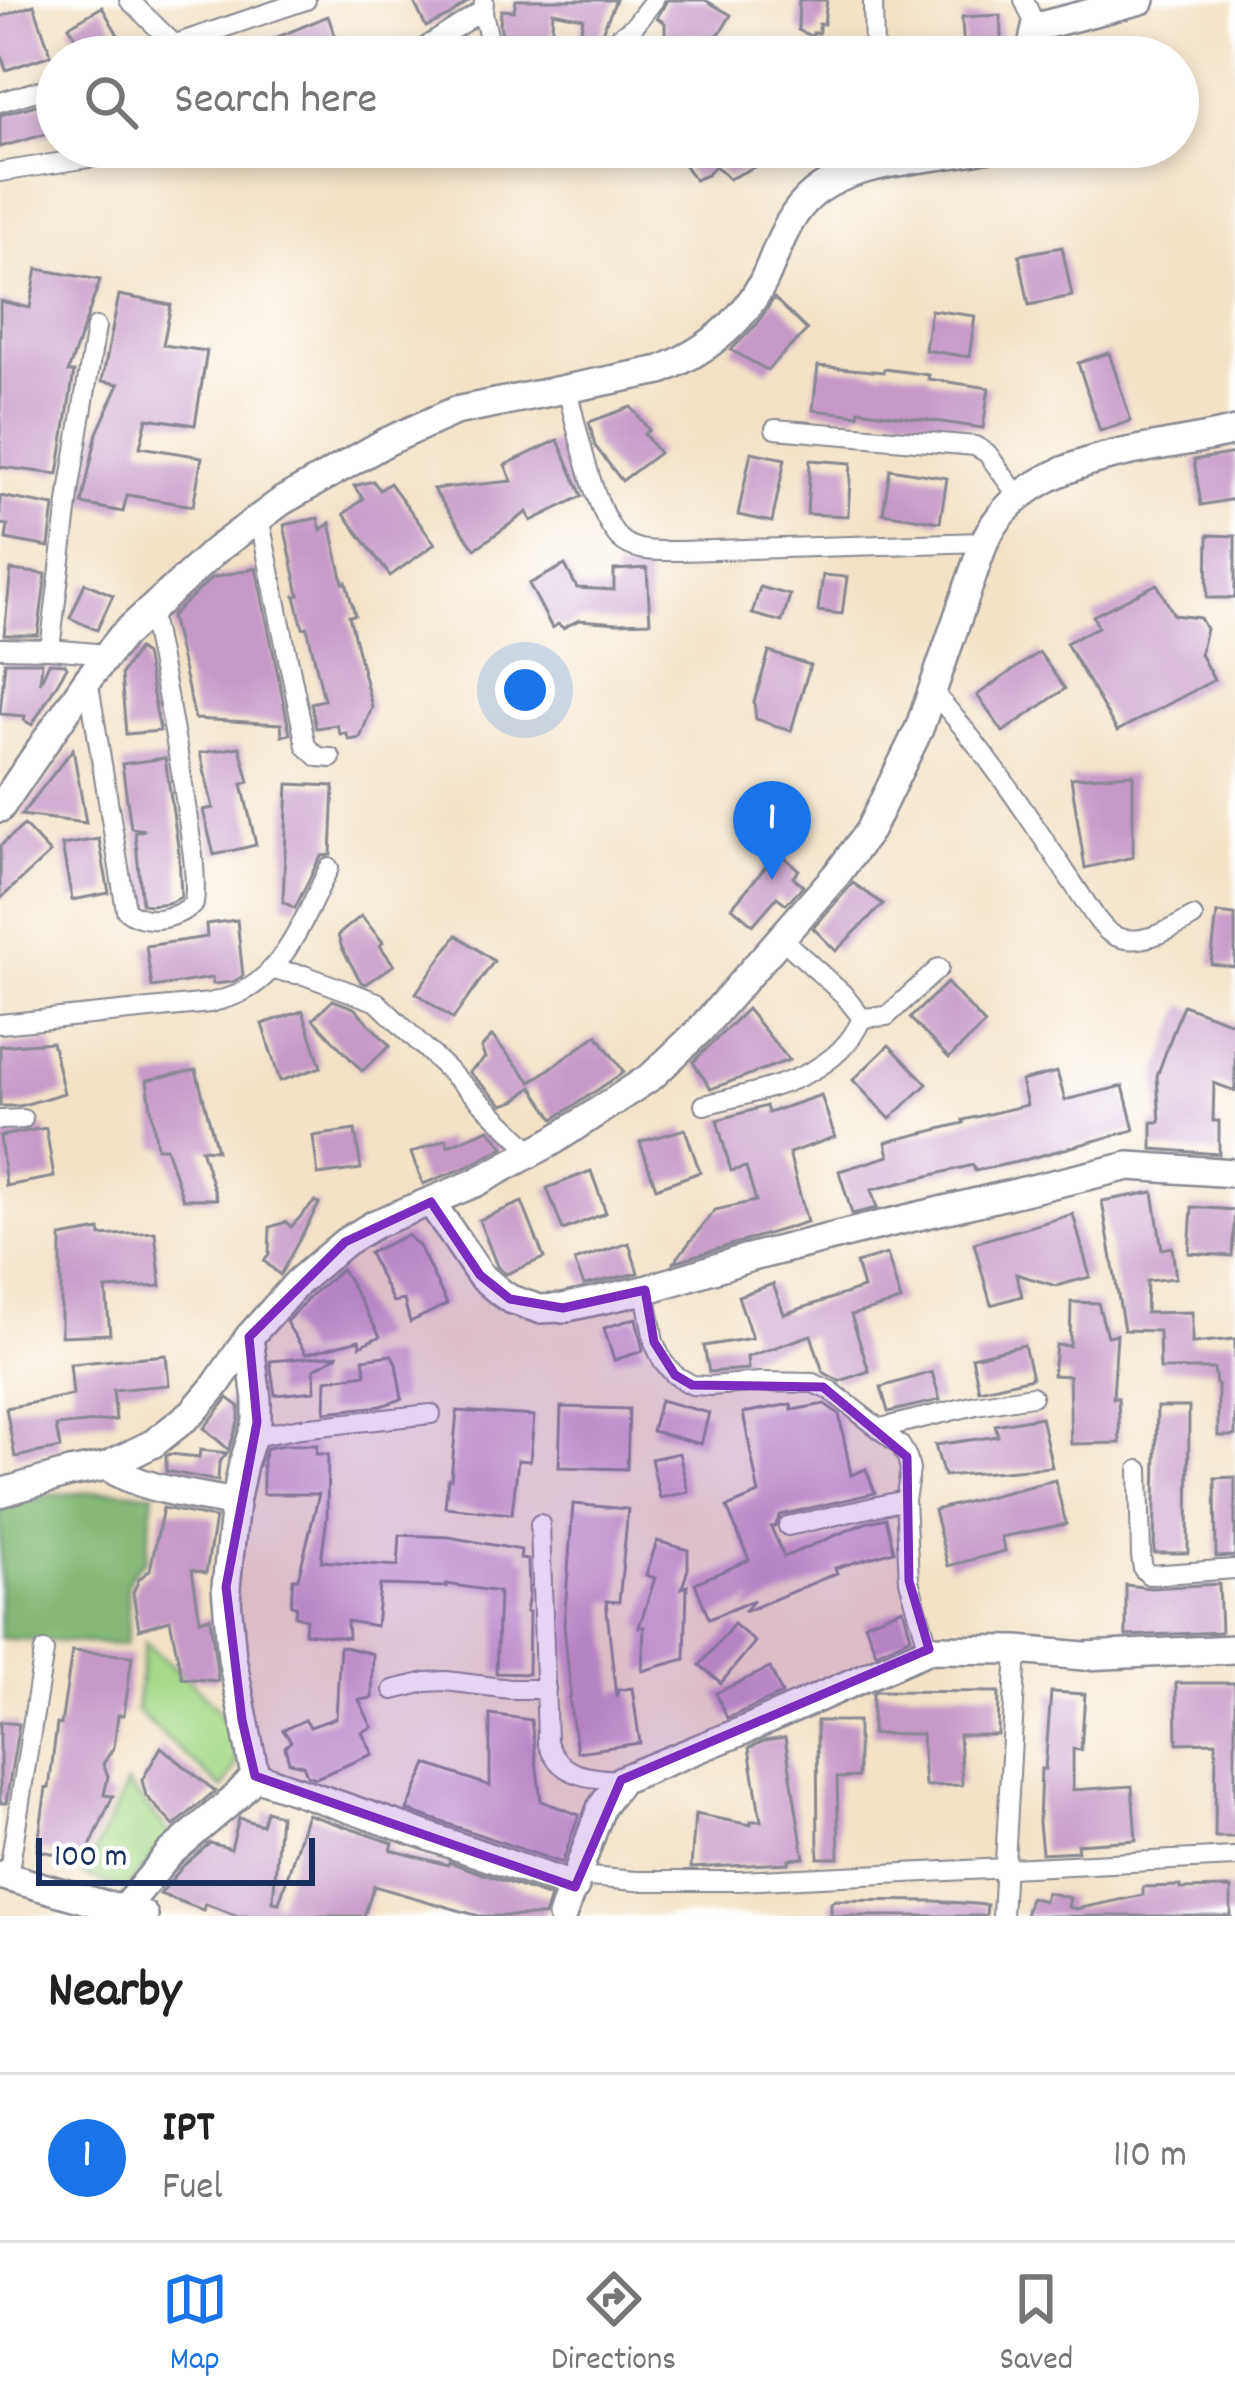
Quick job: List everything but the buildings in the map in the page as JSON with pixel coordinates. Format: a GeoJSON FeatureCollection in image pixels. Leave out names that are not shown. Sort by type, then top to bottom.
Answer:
{"type":"FeatureCollection","features":[{"type":"Feature","properties":{"kind":"street"},"geometry":{"type":"LineString","coordinates":[[128,0],[166,36]]}},
{"type":"Feature","properties":{"kind":"street"},"geometry":{"type":"LineString","coordinates":[[198,36],[306,0]]}},
{"type":"Feature","properties":{"kind":"street"},"geometry":{"type":"LineString","coordinates":[[620,36],[654,0]]}},
{"type":"Feature","properties":{"kind":"street"},"geometry":{"type":"LineString","coordinates":[[873,0],[874,36]]}},
{"type":"Feature","properties":{"kind":"street"},"geometry":{"type":"LineString","coordinates":[[1024,0],[1036,27],[1034,36]]}},
{"type":"Feature","properties":{"kind":"street"},"geometry":{"type":"LineString","coordinates":[[1036,27],[1141,0]]}},
{"type":"Feature","properties":{"kind":"street"},"geometry":{"type":"LineString","coordinates":[[440,36],[484,5],[489,36]]}},
{"type":"Feature","properties":{"kind":"street"},"geometry":{"type":"LineString","coordinates":[[0,102],[36,91]]}},
{"type":"Feature","properties":{"kind":"street"},"geometry":{"type":"LineString","coordinates":[[0,172],[36,166]]}},
{"type":"Feature","properties":{"kind":"street"},"geometry":{"type":"LineString","coordinates":[[0,808],[107,654],[216,550],[259,517],[339,466],[418,426],[455,412],[661,370],[716,341],[763,282],[789,222],[802,205],[856,168]]}},
{"type":"Feature","properties":{"kind":"street"},"geometry":{"type":"LineString","coordinates":[[50,649],[96,327]]}},
{"type":"Feature","properties":{"kind":"street"},"geometry":{"type":"LineString","coordinates":[[567,390],[607,525],[628,545],[680,551],[984,542]]}},
{"type":"Feature","properties":{"kind":"street"},"geometry":{"type":"LineString","coordinates":[[775,429],[975,446],[987,454],[1018,496]]}},
{"type":"Feature","properties":{"kind":"street"},"geometry":{"type":"LineString","coordinates":[[0,1493],[107,1466],[154,1443],[193,1412],[298,1282],[345,1242],[533,1152],[652,1076],[700,1030],[869,831],[919,729],[994,520],[1018,496],[1084,462],[1235,431]]}},
{"type":"Feature","properties":{"kind":"street"},"geometry":{"type":"LineString","coordinates":[[259,517],[305,746],[318,757],[331,758]]}},
{"type":"Feature","properties":{"kind":"street"},"geometry":{"type":"LineString","coordinates":[[88,679],[126,910],[147,920],[182,914],[194,904],[190,832],[150,610]]}},
{"type":"Feature","properties":{"kind":"street"},"geometry":{"type":"LineString","coordinates":[[0,648],[107,654]]}},
{"type":"Feature","properties":{"kind":"street"},"geometry":{"type":"LineString","coordinates":[[932,691],[971,735],[1111,934],[1130,940],[1174,928],[1193,917]]}},
{"type":"Feature","properties":{"kind":"street"},"geometry":{"type":"LineString","coordinates":[[0,1024],[210,1003],[242,993],[271,970],[296,934],[329,868]]}},
{"type":"Feature","properties":{"kind":"street"},"geometry":{"type":"LineString","coordinates":[[781,938],[843,994],[862,1018]]}},
{"type":"Feature","properties":{"kind":"street"},"geometry":{"type":"LineString","coordinates":[[862,1018],[887,1016],[939,968]]}},
{"type":"Feature","properties":{"kind":"street"},"geometry":{"type":"LineString","coordinates":[[271,970],[304,975],[377,1002],[533,1152]]}},
{"type":"Feature","properties":{"kind":"street"},"geometry":{"type":"LineString","coordinates":[[704,1105],[804,1076],[850,1042],[862,1018]]}},
{"type":"Feature","properties":{"kind":"street"},"geometry":{"type":"LineString","coordinates":[[0,1120],[23,1119]]}},
{"type":"Feature","properties":{"kind":"street"},"geometry":{"type":"LineString","coordinates":[[430,1202],[480,1275],[510,1299],[539,1309],[644,1290],[748,1258],[1129,1166],[1235,1173]]}},
{"type":"Feature","properties":{"kind":"street"},"geometry":{"type":"LineString","coordinates":[[644,1290],[654,1342],[675,1375],[692,1385],[813,1383],[831,1390],[900,1445],[910,1470],[905,1500],[909,1581],[929,1649]]}},
{"type":"Feature","properties":{"kind":"street"},"geometry":{"type":"LineString","coordinates":[[249,1337],[257,1422],[235,1503],[226,1587],[232,1658],[255,1776]]}},
{"type":"Feature","properties":{"kind":"street"},"geometry":{"type":"LineString","coordinates":[[881,1429],[1032,1396]]}},
{"type":"Feature","properties":{"kind":"street"},"geometry":{"type":"LineString","coordinates":[[252,1437],[431,1414]]}},
{"type":"Feature","properties":{"kind":"street"},"geometry":{"type":"LineString","coordinates":[[107,1466],[145,1484],[235,1503]]}},
{"type":"Feature","properties":{"kind":"street"},"geometry":{"type":"LineString","coordinates":[[1139,1470],[1141,1556],[1147,1573],[1162,1576],[1235,1569]]}},
{"type":"Feature","properties":{"kind":"street"},"geometry":{"type":"LineString","coordinates":[[788,1526],[905,1500]]}},
{"type":"Feature","properties":{"kind":"street"},"geometry":{"type":"LineString","coordinates":[[540,1524],[546,1733],[554,1757],[574,1775],[621,1780],[929,1649],[1084,1656],[1235,1649]]}},
{"type":"Feature","properties":{"kind":"street"},"geometry":{"type":"LineString","coordinates":[[1002,1916],[1018,1650]]}},
{"type":"Feature","properties":{"kind":"street"},"geometry":{"type":"LineString","coordinates":[[44,1651],[4,1876],[133,1913],[170,1853],[255,1776]]}},
{"type":"Feature","properties":{"kind":"street"},"geometry":{"type":"LineString","coordinates":[[393,1690],[446,1681],[546,1689]]}},
{"type":"Feature","properties":{"kind":"street"},"geometry":{"type":"LineString","coordinates":[[255,1776],[577,1882],[739,1881],[1235,1857]]}},
{"type":"Feature","properties":{"kind":"street"},"geometry":{"type":"LineString","coordinates":[[562,1916],[601,1808],[621,1780]]}},
{"type":"Feature","properties":{"kind":"street"},"geometry":{"type":"LineString","coordinates":[[44,1916],[66,1894]]}},
{"type":"Feature","properties":{"kind":"highlighted area"},"geometry":{"type":"Polygon","coordinates":[[[431,1202],[480,1275],[510,1299],[563,1308],[645,1290],[654,1342],[675,1375],[692,1385],[823,1387],[907,1457],[909,1581],[929,1649],[621,1780],[575,1887],[255,1776],[242,1720],[226,1587],[257,1422],[249,1337],[345,1242],[431,1202]]]}},
{"type":"Feature","properties":{"kind":"green space"},"geometry":{"type":"Polygon","coordinates":[[[154,1493],[146,1560],[127,1588],[125,1645],[0,1638],[0,1509],[48,1495],[154,1493]]]}},
{"type":"Feature","properties":{"kind":"green space"},"geometry":{"type":"Polygon","coordinates":[[[145,1643],[206,1696],[231,1729],[236,1764],[223,1789],[136,1711],[145,1643]]]}},
{"type":"Feature","properties":{"kind":"green space"},"geometry":{"type":"Polygon","coordinates":[[[127,1784],[171,1835],[126,1890],[84,1875],[127,1784]]]}},
{"type":"Feature","properties":{"kind":"place","name":"IPT"},"geometry":{"type":"Point","coordinates":[772,880]}}]}
